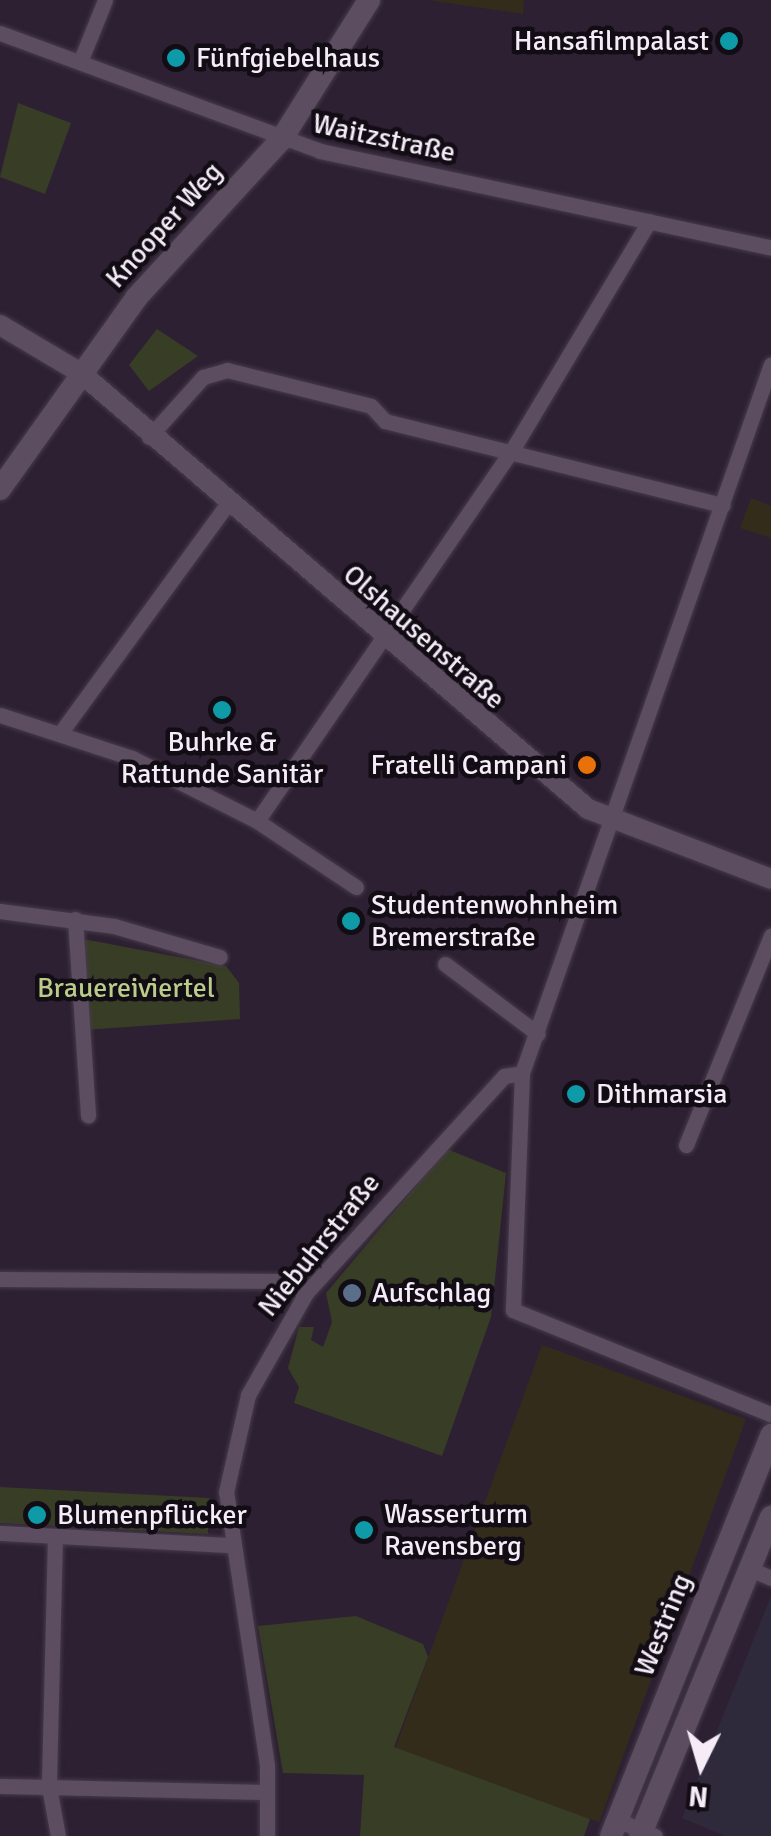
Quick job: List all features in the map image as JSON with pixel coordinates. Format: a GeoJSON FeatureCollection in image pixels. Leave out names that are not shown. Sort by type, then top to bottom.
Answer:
{"type":"FeatureCollection","features":[{"type":"Feature","properties":{"kind":"main road","name":"Knooper Weg"},"geometry":{"type":"LineString","coordinates":[[0,489],[81,373],[281,140],[369,0]]}},
{"type":"Feature","properties":{"kind":"main road","name":"Westring"},"geometry":{"type":"LineString","coordinates":[[614,1828],[771,1435]]}},
{"type":"Feature","properties":{"kind":"main road"},"geometry":{"type":"LineString","coordinates":[[646,1834],[760,1573],[771,1517]]}},
{"type":"Feature","properties":{"kind":"street"},"geometry":{"type":"LineString","coordinates":[[80,62],[105,0]]}},
{"type":"Feature","properties":{"kind":"street","name":"Waitzstraße"},"geometry":{"type":"LineString","coordinates":[[0,34],[281,140],[771,248]]}},
{"type":"Feature","properties":{"kind":"street"},"geometry":{"type":"LineString","coordinates":[[256,820],[512,452],[649,220]]}},
{"type":"Feature","properties":{"kind":"street","name":"Olshausenstraße"},"geometry":{"type":"LineString","coordinates":[[0,325],[81,373],[149,438],[382,638],[611,820],[771,879]]}},
{"type":"Feature","properties":{"kind":"street"},"geometry":{"type":"LineString","coordinates":[[771,364],[522,1073],[513,1310],[771,1414]]}},
{"type":"Feature","properties":{"kind":"street"},"geometry":{"type":"LineString","coordinates":[[149,438],[203,378],[227,370],[512,452],[723,505]]}},
{"type":"Feature","properties":{"kind":"street"},"geometry":{"type":"LineString","coordinates":[[61,732],[228,504]]}},
{"type":"Feature","properties":{"kind":"street"},"geometry":{"type":"LineString","coordinates":[[0,715],[61,732],[256,820],[356,887]]}},
{"type":"Feature","properties":{"kind":"street"},"geometry":{"type":"LineString","coordinates":[[0,911],[74,919],[220,957]]}},
{"type":"Feature","properties":{"kind":"street"},"geometry":{"type":"LineString","coordinates":[[74,919],[88,1116]]}},
{"type":"Feature","properties":{"kind":"street"},"geometry":{"type":"LineString","coordinates":[[686,1144],[771,936]]}},
{"type":"Feature","properties":{"kind":"street"},"geometry":{"type":"LineString","coordinates":[[445,964],[538,1034]]}},
{"type":"Feature","properties":{"kind":"street","name":"Niebuhrstraße"},"geometry":{"type":"LineString","coordinates":[[266,1836],[267,1792],[230,1544],[226,1492],[248,1395],[306,1294],[504,1076],[522,1073]]}},
{"type":"Feature","properties":{"kind":"street"},"geometry":{"type":"LineString","coordinates":[[0,1280],[284,1282],[306,1294]]}},
{"type":"Feature","properties":{"kind":"street"},"geometry":{"type":"LineString","coordinates":[[0,1533],[230,1544]]}},
{"type":"Feature","properties":{"kind":"street"},"geometry":{"type":"LineString","coordinates":[[55,1536],[50,1787],[58,1836]]}},
{"type":"Feature","properties":{"kind":"street"},"geometry":{"type":"LineString","coordinates":[[0,1786],[267,1792]]}},
{"type":"Feature","properties":{"kind":"street"},"geometry":{"type":"LineString","coordinates":[[614,1828],[646,1834]]}},
{"type":"Feature","properties":{"kind":"shaded area"},"geometry":{"type":"Polygon","coordinates":[[[427,0],[524,0],[523,14],[427,0]]]}},
{"type":"Feature","properties":{"kind":"shaded area"},"geometry":{"type":"Polygon","coordinates":[[[751,498],[771,506],[771,538],[740,528],[751,498]]]}},
{"type":"Feature","properties":{"kind":"shaded area"},"geometry":{"type":"Polygon","coordinates":[[[542,1345],[746,1419],[599,1822],[395,1748],[542,1345]]]}},
{"type":"Feature","properties":{"kind":"shaded area"},"geometry":{"type":"Polygon","coordinates":[[[771,1596],[771,1836],[725,1836],[682,1818],[771,1596]]]}},
{"type":"Feature","properties":{"kind":"green space"},"geometry":{"type":"Polygon","coordinates":[[[18,103],[71,123],[45,194],[0,177],[18,103]]]}},
{"type":"Feature","properties":{"kind":"green space"},"geometry":{"type":"Polygon","coordinates":[[[157,329],[198,356],[149,391],[129,365],[157,329]]]}},
{"type":"Feature","properties":{"kind":"green space","name":"Brauereiviertel"},"geometry":{"type":"Polygon","coordinates":[[[83,939],[226,966],[239,983],[240,1019],[84,1030],[83,939]]]}},
{"type":"Feature","properties":{"kind":"green space"},"geometry":{"type":"Polygon","coordinates":[[[447,1149],[506,1173],[491,1317],[442,1456],[294,1403],[299,1387],[288,1368],[299,1327],[314,1327],[311,1340],[323,1347],[332,1322],[326,1293],[447,1149]]]}},
{"type":"Feature","properties":{"kind":"green space"},"geometry":{"type":"Polygon","coordinates":[[[0,1487],[210,1498],[208,1534],[0,1523],[0,1487]]]}},
{"type":"Feature","properties":{"kind":"green space"},"geometry":{"type":"Polygon","coordinates":[[[356,1616],[423,1644],[428,1657],[394,1747],[590,1819],[584,1836],[360,1836],[364,1775],[283,1773],[258,1626],[356,1616]]]}},
{"type":"Feature","properties":{"kind":"place","name":"Hansafilmpalast"},"geometry":{"type":"Point","coordinates":[729,41]}},
{"type":"Feature","properties":{"kind":"place","name":"Fünfgiebelhaus"},"geometry":{"type":"Point","coordinates":[176,58]}},
{"type":"Feature","properties":{"kind":"place","name":"Buhrke & Rattunde Sanitär"},"geometry":{"type":"Point","coordinates":[222,710]}},
{"type":"Feature","properties":{"kind":"place","name":"Fratelli Campani"},"geometry":{"type":"Point","coordinates":[587,765]}},
{"type":"Feature","properties":{"kind":"place","name":"Studentenwohnheim Bremerstraße"},"geometry":{"type":"Point","coordinates":[351,921]}},
{"type":"Feature","properties":{"kind":"place","name":"Dithmarsia"},"geometry":{"type":"Point","coordinates":[576,1094]}},
{"type":"Feature","properties":{"kind":"place","name":"Aufschlag"},"geometry":{"type":"Point","coordinates":[352,1293]}},
{"type":"Feature","properties":{"kind":"place","name":"Blumenpflücker"},"geometry":{"type":"Point","coordinates":[37,1515]}},
{"type":"Feature","properties":{"kind":"place","name":"Wasserturm Ravensberg"},"geometry":{"type":"Point","coordinates":[364,1530]}}]}
